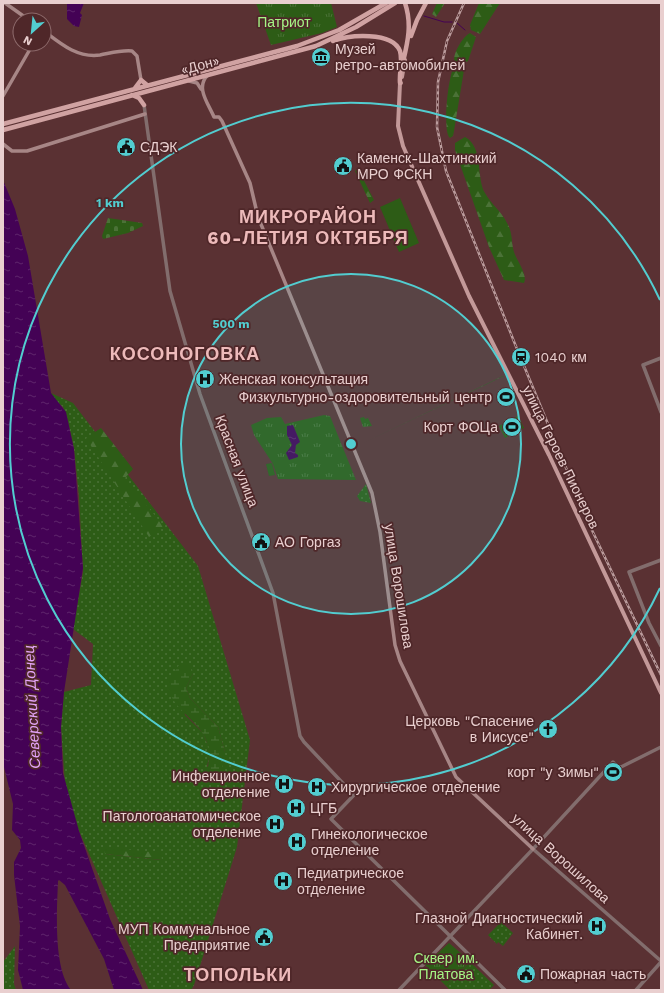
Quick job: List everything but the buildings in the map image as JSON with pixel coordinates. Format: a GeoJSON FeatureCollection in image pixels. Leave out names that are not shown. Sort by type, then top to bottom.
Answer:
{"type":"FeatureCollection","features":[{"type":"Feature","properties":{"kind":"highway","name":"«Дон»"},"geometry":{"type":"LineString","coordinates":[[5,129],[131,95],[149,88],[309,42],[353,23],[386,3]]}},
{"type":"Feature","properties":{"kind":"highway","name":"«Дон»"},"geometry":{"type":"LineString","coordinates":[[4,123],[134,90],[187,80],[316,46],[356,27],[395,3]]}},
{"type":"Feature","properties":{"kind":"highway"},"geometry":{"type":"LineString","coordinates":[[406,3],[412,22],[406,55]]}},
{"type":"Feature","properties":{"kind":"highway"},"geometry":{"type":"LineString","coordinates":[[406,55],[414,26],[426,3]]}},
{"type":"Feature","properties":{"kind":"highway"},"geometry":{"type":"LineString","coordinates":[[400,83],[410,30],[408,9]]}},
{"type":"Feature","properties":{"kind":"highway"},"geometry":{"type":"LineString","coordinates":[[316,46],[357,36],[390,41],[396,46],[400,53],[400,83]]}},
{"type":"Feature","properties":{"kind":"highway"},"geometry":{"type":"LineString","coordinates":[[134,90],[141,80],[149,88],[144,98],[144,105]]}},
{"type":"Feature","properties":{"kind":"highway"},"geometry":{"type":"LineString","coordinates":[[131,95],[139,98],[144,105]]}},
{"type":"Feature","properties":{"kind":"main road"},"geometry":{"type":"LineString","coordinates":[[5,3],[18,12]]}},
{"type":"Feature","properties":{"kind":"main road"},"geometry":{"type":"LineString","coordinates":[[52,37],[64,46],[83,55],[93,56],[132,50],[137,56],[141,80]]}},
{"type":"Feature","properties":{"kind":"main road"},"geometry":{"type":"LineString","coordinates":[[3,96],[28,52]]}},
{"type":"Feature","properties":{"kind":"main road","name":"улица Героев Пионеров"},"geometry":{"type":"LineString","coordinates":[[406,55],[400,83],[399,134],[414,172],[470,296],[549,455],[661,693]]}},
{"type":"Feature","properties":{"kind":"main road"},"geometry":{"type":"LineString","coordinates":[[202,90],[202,82],[209,74]]}},
{"type":"Feature","properties":{"kind":"main road"},"geometry":{"type":"LineString","coordinates":[[187,80],[197,83],[202,90]]}},
{"type":"Feature","properties":{"kind":"main road","name":"улица Ворошилова"},"geometry":{"type":"LineString","coordinates":[[202,90],[216,116],[225,127],[250,182],[258,217],[372,493],[380,532],[396,648],[400,661],[456,776],[533,849]]}},
{"type":"Feature","properties":{"kind":"main road"},"geometry":{"type":"LineString","coordinates":[[3,144],[8,149],[15,152],[27,152],[145,114]]}},
{"type":"Feature","properties":{"kind":"street","name":"Красная улица"},"geometry":{"type":"LineString","coordinates":[[144,105],[170,291],[200,394],[273,593],[300,736],[354,795],[331,820],[450,937]]}},
{"type":"Feature","properties":{"kind":"street"},"geometry":{"type":"LineString","coordinates":[[661,358],[643,365],[661,412]]}},
{"type":"Feature","properties":{"kind":"street"},"geometry":{"type":"LineString","coordinates":[[661,560],[629,572],[649,623],[661,646]]}},
{"type":"Feature","properties":{"kind":"street"},"geometry":{"type":"LineString","coordinates":[[398,990],[533,849],[613,762],[618,768],[661,747]]}},
{"type":"Feature","properties":{"kind":"street","name":"улица Ворошилова"},"geometry":{"type":"LineString","coordinates":[[533,849],[661,962]]}},
{"type":"Feature","properties":{"kind":"street"},"geometry":{"type":"LineString","coordinates":[[450,937],[505,990]]}},
{"type":"Feature","properties":{"kind":"street"},"geometry":{"type":"LineString","coordinates":[[636,990],[661,962]]}},
{"type":"Feature","properties":{"kind":"green space","name":"Патриот"},"geometry":{"type":"Polygon","coordinates":[[[256,3],[331,3],[337,27],[322,33],[271,45],[256,3]]]}},
{"type":"Feature","properties":{"kind":"green space"},"geometry":{"type":"Polygon","coordinates":[[[437,3],[445,3],[436,17],[432,14],[437,3]]]}},
{"type":"Feature","properties":{"kind":"green space"},"geometry":{"type":"Polygon","coordinates":[[[479,3],[500,3],[480,34],[471,30],[470,25],[479,3]]]}},
{"type":"Feature","properties":{"kind":"green space"},"geometry":{"type":"Polygon","coordinates":[[[470,33],[476,37],[468,61],[463,64],[455,63],[454,60],[458,46],[470,33]]]}},
{"type":"Feature","properties":{"kind":"green space"},"geometry":{"type":"Polygon","coordinates":[[[455,65],[462,67],[464,70],[453,136],[450,138],[446,126],[446,115],[448,90],[452,70],[455,65]]]}},
{"type":"Feature","properties":{"kind":"green space"},"geometry":{"type":"Polygon","coordinates":[[[465,137],[475,148],[482,187],[490,201],[505,219],[509,227],[514,252],[525,276],[524,283],[504,280],[489,247],[455,150],[455,143],[465,137]]]}},
{"type":"Feature","properties":{"kind":"green space"},"geometry":{"type":"Polygon","coordinates":[[[358,169],[374,200],[370,203],[355,171],[358,169]]]}},
{"type":"Feature","properties":{"kind":"green space"},"geometry":{"type":"Polygon","coordinates":[[[400,198],[419,243],[399,252],[380,207],[400,198]]]}},
{"type":"Feature","properties":{"kind":"green space"},"geometry":{"type":"Polygon","coordinates":[[[108,218],[142,223],[143,226],[128,233],[103,239],[102,236],[108,218]]]}},
{"type":"Feature","properties":{"kind":"green space"},"geometry":{"type":"Polygon","coordinates":[[[503,376],[504,376],[361,444],[503,376]]]}},
{"type":"Feature","properties":{"kind":"green space","name":"ТОПОЛЬКИ"},"geometry":{"type":"Polygon","coordinates":[[[51,393],[73,403],[198,566],[250,740],[237,847],[194,985],[191,990],[149,990],[79,831],[65,784],[61,727],[64,692],[91,685],[93,644],[73,629],[83,572],[79,496],[74,449],[68,421],[63,407],[55,400],[51,393]],[[179,665],[185,715],[203,733],[210,751],[207,767],[225,752],[218,727],[190,698],[186,688],[193,674],[179,665]],[[161,853],[105,854],[161,860],[161,853]]]}},
{"type":"Feature","properties":{"kind":"green space"},"geometry":{"type":"Polygon","coordinates":[[[324,415],[330,416],[356,480],[278,479],[273,464],[254,435],[251,425],[267,418],[281,417],[285,424],[324,415]]]}},
{"type":"Feature","properties":{"kind":"green space","name":"Корт ФОЦа"},"geometry":{"type":"Polygon","coordinates":[[[518,416],[524,428],[505,438],[499,426],[518,416]]]}},
{"type":"Feature","properties":{"kind":"green space"},"geometry":{"type":"Polygon","coordinates":[[[364,417],[365,419],[368,418],[372,426],[363,427],[360,418],[364,417]]]}},
{"type":"Feature","properties":{"kind":"green space"},"geometry":{"type":"Polygon","coordinates":[[[101,428],[133,469],[125,478],[164,527],[149,537],[86,438],[101,428]]]}},
{"type":"Feature","properties":{"kind":"green space"},"geometry":{"type":"Polygon","coordinates":[[[272,463],[275,475],[269,476],[266,464],[272,463]]]}},
{"type":"Feature","properties":{"kind":"green space"},"geometry":{"type":"Polygon","coordinates":[[[366,484],[371,503],[360,501],[357,496],[366,484]]]}},
{"type":"Feature","properties":{"kind":"green space"},"geometry":{"type":"Polygon","coordinates":[[[191,664],[193,674],[186,688],[190,698],[218,727],[225,752],[222,770],[214,784],[208,779],[208,751],[206,740],[199,728],[175,703],[169,689],[169,681],[179,665],[191,664]]]}},
{"type":"Feature","properties":{"kind":"green space"},"geometry":{"type":"Polygon","coordinates":[[[104,847],[161,853],[162,860],[105,854],[104,847]]]}},
{"type":"Feature","properties":{"kind":"green space"},"geometry":{"type":"Polygon","coordinates":[[[501,922],[513,933],[503,946],[498,942],[497,944],[488,935],[501,922]]]}},
{"type":"Feature","properties":{"kind":"green space","name":"Сквер им. Платова"},"geometry":{"type":"Polygon","coordinates":[[[449,943],[470,961],[446,986],[425,965],[449,943]]]}},
{"type":"Feature","properties":{"kind":"green space"},"geometry":{"type":"Polygon","coordinates":[[[15,946],[14,984],[16,990],[3,990],[3,962],[15,946]]]}},
{"type":"Feature","properties":{"kind":"green space"},"geometry":{"type":"Polygon","coordinates":[[[470,962],[494,985],[489,990],[450,990],[446,986],[470,962]]]}},
{"type":"Feature","properties":{"kind":"water"},"geometry":{"type":"Polygon","coordinates":[[[67,3],[84,3],[80,13],[82,15],[79,27],[74,26],[67,19],[67,3]]]}},
{"type":"Feature","properties":{"kind":"water","name":"Северский Донец"},"geometry":{"type":"Polygon","coordinates":[[[3,180],[15,209],[28,256],[51,393],[66,412],[74,449],[83,568],[64,692],[61,727],[63,773],[79,831],[110,919],[143,990],[114,990],[104,959],[65,885],[59,880],[57,938],[61,968],[65,980],[71,990],[23,990],[18,970],[20,926],[14,875],[14,862],[21,848],[20,840],[12,830],[13,804],[3,763],[3,180]]]}},
{"type":"Feature","properties":{"kind":"water"},"geometry":{"type":"Polygon","coordinates":[[[293,425],[300,442],[296,445],[295,453],[298,457],[289,460],[286,453],[292,445],[287,435],[287,426],[293,425]]]}},
{"type":"Feature","properties":{"kind":"waterway"},"geometry":{"type":"LineString","coordinates":[[424,16],[444,22],[452,22]]}},
{"type":"Feature","properties":{"kind":"waterway"},"geometry":{"type":"LineString","coordinates":[[457,23],[465,30]]}},
{"type":"Feature","properties":{"kind":"railway"},"geometry":{"type":"LineString","coordinates":[[464,3],[447,41],[438,82],[437,127],[446,171],[590,526],[661,675]]}},
{"type":"Feature","properties":{"kind":"place","name":"Музей ретро-автомобилей"},"geometry":{"type":"Point","coordinates":[321,57]}},
{"type":"Feature","properties":{"kind":"place","name":"СДЭК"},"geometry":{"type":"Point","coordinates":[126,147]}},
{"type":"Feature","properties":{"kind":"place","name":"Каменск-Шахтинский МРО ФСКН"},"geometry":{"type":"Point","coordinates":[343,166]}},
{"type":"Feature","properties":{"kind":"place","name":"1040 км"},"geometry":{"type":"Point","coordinates":[521,357]}},
{"type":"Feature","properties":{"kind":"place","name":"Женская консультация"},"geometry":{"type":"Point","coordinates":[205,379]}},
{"type":"Feature","properties":{"kind":"place","name":"Физкультурно-оздоровительный центр"},"geometry":{"type":"Point","coordinates":[506,397]}},
{"type":"Feature","properties":{"kind":"place","name":"Корт ФОЦа"},"geometry":{"type":"Point","coordinates":[512,427]}},
{"type":"Feature","properties":{"kind":"place","name":"АО Горгаз"},"geometry":{"type":"Point","coordinates":[261,542]}},
{"type":"Feature","properties":{"kind":"place","name":"Церковь \"Спасение в Иисусе\""},"geometry":{"type":"Point","coordinates":[548,729]}},
{"type":"Feature","properties":{"kind":"place","name":"корт \"у Зимы\""},"geometry":{"type":"Point","coordinates":[613,772]}},
{"type":"Feature","properties":{"kind":"place","name":"Инфекционное отделение"},"geometry":{"type":"Point","coordinates":[284,784]}},
{"type":"Feature","properties":{"kind":"place","name":"Хирургическое отделение"},"geometry":{"type":"Point","coordinates":[317,787]}},
{"type":"Feature","properties":{"kind":"place","name":"ЦГБ"},"geometry":{"type":"Point","coordinates":[296,808]}},
{"type":"Feature","properties":{"kind":"place","name":"Патологоанатомическое отделение"},"geometry":{"type":"Point","coordinates":[275,824]}},
{"type":"Feature","properties":{"kind":"place","name":"Гинекологическое отделение"},"geometry":{"type":"Point","coordinates":[297,842]}},
{"type":"Feature","properties":{"kind":"place","name":"Педиатрическое отделение"},"geometry":{"type":"Point","coordinates":[283,881]}},
{"type":"Feature","properties":{"kind":"place","name":"Глазной Диагностический Кабинет."},"geometry":{"type":"Point","coordinates":[597,926]}},
{"type":"Feature","properties":{"kind":"place","name":"МУП Коммунальное Предприятие"},"geometry":{"type":"Point","coordinates":[264,937]}},
{"type":"Feature","properties":{"kind":"place","name":"Пожарная часть"},"geometry":{"type":"Point","coordinates":[526,974]}},
{"type":"Feature","properties":{"kind":"district","name":"МИКРОРАЙОН 60-ЛЕТИЯ ОКТЯБРЯ"},"geometry":{"type":"Point","coordinates":[308,227]}},
{"type":"Feature","properties":{"kind":"district","name":"КОСОНОГОВКА"},"geometry":{"type":"Point","coordinates":[185,354]}},
{"type":"Feature","properties":{"kind":"district","name":"ТОПОЛЬКИ"},"geometry":{"type":"Point","coordinates":[238,975]}}]}
